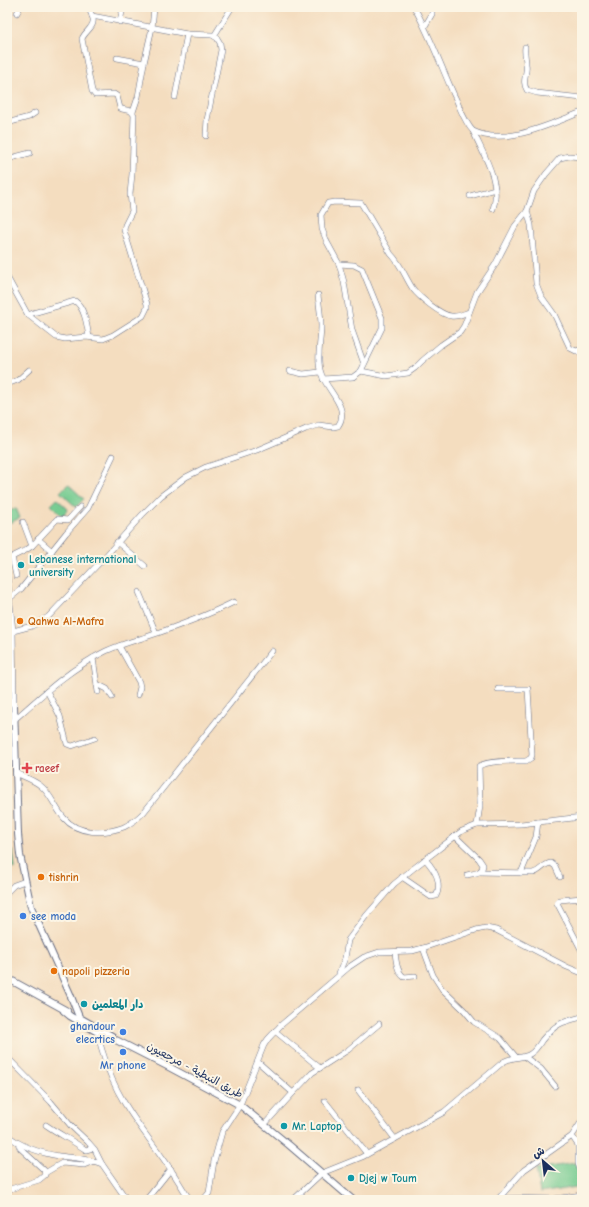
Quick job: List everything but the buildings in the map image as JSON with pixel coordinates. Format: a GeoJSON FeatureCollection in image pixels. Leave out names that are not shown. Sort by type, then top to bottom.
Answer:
{"type":"FeatureCollection","features":[{"type":"Feature","properties":{"kind":"main road"},"geometry":{"type":"LineString","coordinates":[[7,698],[14,705],[18,834],[20,855],[28,898],[35,917],[82,1021]]}},
{"type":"Feature","properties":{"kind":"main road","name":"طريق النبطية - مرجعيون"},"geometry":{"type":"LineString","coordinates":[[7,978],[116,1040],[240,1105],[353,1200]]}},
{"type":"Feature","properties":{"kind":"street"},"geometry":{"type":"LineString","coordinates":[[17,13],[20,7]]}},
{"type":"Feature","properties":{"kind":"street"},"geometry":{"type":"LineString","coordinates":[[88,7],[92,16],[93,24],[82,39],[94,94],[114,94],[117,96],[120,108],[133,112]]}},
{"type":"Feature","properties":{"kind":"street"},"geometry":{"type":"LineString","coordinates":[[120,22],[123,7]]}},
{"type":"Feature","properties":{"kind":"street"},"geometry":{"type":"LineString","coordinates":[[214,36],[232,7]]}},
{"type":"Feature","properties":{"kind":"street"},"geometry":{"type":"LineString","coordinates":[[414,7],[425,26],[430,42],[464,117],[473,131],[491,174],[495,189],[495,204],[493,209]]}},
{"type":"Feature","properties":{"kind":"street"},"geometry":{"type":"LineString","coordinates":[[425,26],[430,20],[432,7]]}},
{"type":"Feature","properties":{"kind":"street"},"geometry":{"type":"LineString","coordinates":[[7,277],[28,315],[58,338],[103,339],[113,335],[143,316],[147,308],[124,230],[132,211],[130,194],[134,152],[133,112],[138,97],[152,28],[154,8]]}},
{"type":"Feature","properties":{"kind":"street"},"geometry":{"type":"LineString","coordinates":[[92,16],[187,34],[214,36],[220,43],[221,50],[207,120],[206,136]]}},
{"type":"Feature","properties":{"kind":"street"},"geometry":{"type":"LineString","coordinates":[[175,97],[187,34]]}},
{"type":"Feature","properties":{"kind":"street"},"geometry":{"type":"LineString","coordinates":[[525,47],[524,55],[527,66],[524,84],[527,90],[537,93],[582,98]]}},
{"type":"Feature","properties":{"kind":"street"},"geometry":{"type":"LineString","coordinates":[[117,58],[144,63]]}},
{"type":"Feature","properties":{"kind":"street"},"geometry":{"type":"LineString","coordinates":[[7,123],[29,117],[35,112]]}},
{"type":"Feature","properties":{"kind":"street"},"geometry":{"type":"LineString","coordinates":[[473,131],[492,135],[531,132],[582,112]]}},
{"type":"Feature","properties":{"kind":"street"},"geometry":{"type":"LineString","coordinates":[[7,159],[30,153]]}},
{"type":"Feature","properties":{"kind":"street"},"geometry":{"type":"LineString","coordinates":[[361,371],[386,376],[412,371],[441,345],[460,332],[464,326],[477,292],[495,265],[512,231],[527,211],[534,191],[557,161],[565,157],[582,156]]}},
{"type":"Feature","properties":{"kind":"street"},"geometry":{"type":"LineString","coordinates":[[470,196],[495,189]]}},
{"type":"Feature","properties":{"kind":"street"},"geometry":{"type":"LineString","coordinates":[[7,200],[9,203],[7,207]]}},
{"type":"Feature","properties":{"kind":"street"},"geometry":{"type":"LineString","coordinates":[[364,364],[352,330],[344,282],[339,264],[323,233],[320,222],[321,215],[326,205],[330,203],[358,202],[362,205],[391,254],[397,260],[413,289],[425,300],[447,315],[460,316],[469,312]]}},
{"type":"Feature","properties":{"kind":"street"},"geometry":{"type":"LineString","coordinates":[[527,211],[531,225],[535,278],[539,290],[554,314],[568,344],[573,350],[580,350],[582,356]]}},
{"type":"Feature","properties":{"kind":"street"},"geometry":{"type":"LineString","coordinates":[[323,379],[349,378],[357,375],[361,371],[382,328],[382,318],[362,269],[354,265],[339,264]]}},
{"type":"Feature","properties":{"kind":"street"},"geometry":{"type":"LineString","coordinates":[[13,631],[32,626],[48,617],[138,518],[179,482],[206,467],[257,450],[306,428],[319,425],[333,427],[338,426],[341,421],[342,408],[320,372],[319,360],[321,325],[318,295]]}},
{"type":"Feature","properties":{"kind":"street"},"geometry":{"type":"LineString","coordinates":[[28,315],[75,301],[80,304],[82,309],[89,338]]}},
{"type":"Feature","properties":{"kind":"street"},"geometry":{"type":"LineString","coordinates":[[7,384],[18,380],[29,370]]}},
{"type":"Feature","properties":{"kind":"street"},"geometry":{"type":"LineString","coordinates":[[290,371],[303,374],[320,372]]}},
{"type":"Feature","properties":{"kind":"street"},"geometry":{"type":"LineString","coordinates":[[10,598],[21,588],[88,508],[113,456]]}},
{"type":"Feature","properties":{"kind":"street"},"geometry":{"type":"LineString","coordinates":[[16,576],[12,557],[32,546],[57,519],[68,520],[80,507]]}},
{"type":"Feature","properties":{"kind":"street"},"geometry":{"type":"LineString","coordinates":[[23,522],[32,546]]}},
{"type":"Feature","properties":{"kind":"street"},"geometry":{"type":"LineString","coordinates":[[38,539],[52,551]]}},
{"type":"Feature","properties":{"kind":"street"},"geometry":{"type":"LineString","coordinates":[[117,542],[145,566]]}},
{"type":"Feature","properties":{"kind":"street"},"geometry":{"type":"LineString","coordinates":[[7,575],[13,631],[14,705]]}},
{"type":"Feature","properties":{"kind":"street"},"geometry":{"type":"LineString","coordinates":[[139,592],[156,633]]}},
{"type":"Feature","properties":{"kind":"street"},"geometry":{"type":"LineString","coordinates":[[7,724],[14,720],[64,676],[93,658],[119,646],[199,618],[234,602]]}},
{"type":"Feature","properties":{"kind":"street"},"geometry":{"type":"LineString","coordinates":[[7,629],[12,623]]}},
{"type":"Feature","properties":{"kind":"street"},"geometry":{"type":"LineString","coordinates":[[119,646],[139,682],[140,687],[138,695]]}},
{"type":"Feature","properties":{"kind":"street"},"geometry":{"type":"LineString","coordinates":[[16,773],[42,786],[64,819],[76,828],[96,832],[124,827],[144,812],[272,651]]}},
{"type":"Feature","properties":{"kind":"street"},"geometry":{"type":"LineString","coordinates":[[93,658],[98,692]]}},
{"type":"Feature","properties":{"kind":"street"},"geometry":{"type":"LineString","coordinates":[[97,684],[107,689],[112,697]]}},
{"type":"Feature","properties":{"kind":"street"},"geometry":{"type":"LineString","coordinates":[[477,825],[480,806],[480,766],[484,763],[491,762],[526,761],[531,758],[532,755],[528,689],[498,689]]}},
{"type":"Feature","properties":{"kind":"street"},"geometry":{"type":"LineString","coordinates":[[47,691],[60,716],[67,744],[72,746],[95,738]]}},
{"type":"Feature","properties":{"kind":"street"},"geometry":{"type":"LineString","coordinates":[[338,976],[344,964],[348,940],[366,916],[402,877],[467,828],[477,825],[520,824],[582,817]]}},
{"type":"Feature","properties":{"kind":"street"},"geometry":{"type":"LineString","coordinates":[[522,873],[536,837],[538,822]]}},
{"type":"Feature","properties":{"kind":"street"},"geometry":{"type":"LineString","coordinates":[[455,836],[482,863],[483,868],[479,872]]}},
{"type":"Feature","properties":{"kind":"street"},"geometry":{"type":"LineString","coordinates":[[402,877],[431,897],[436,896],[439,884],[438,879],[425,859]]}},
{"type":"Feature","properties":{"kind":"street"},"geometry":{"type":"LineString","coordinates":[[467,874],[479,872],[536,872],[545,864],[551,863],[555,866],[560,877]]}},
{"type":"Feature","properties":{"kind":"street"},"geometry":{"type":"LineString","coordinates":[[7,892],[14,885],[25,881]]}},
{"type":"Feature","properties":{"kind":"street"},"geometry":{"type":"LineString","coordinates":[[582,898],[560,900],[557,903],[582,951]]}},
{"type":"Feature","properties":{"kind":"street"},"geometry":{"type":"LineString","coordinates":[[203,1200],[209,1193],[214,1161],[222,1132],[240,1105],[264,1044],[275,1031],[338,976],[349,967],[369,955],[379,952],[412,951],[476,930],[491,929],[582,973]]}},
{"type":"Feature","properties":{"kind":"street"},"geometry":{"type":"LineString","coordinates":[[423,948],[430,970],[442,989],[474,1022],[500,1038],[516,1057]]}},
{"type":"Feature","properties":{"kind":"street"},"geometry":{"type":"LineString","coordinates":[[395,952],[401,975],[404,978],[415,976]]}},
{"type":"Feature","properties":{"kind":"street"},"geometry":{"type":"LineString","coordinates":[[293,1200],[322,1173],[367,1154],[448,1110],[497,1066],[508,1059],[525,1056],[532,1052],[554,1027],[560,1023],[582,1017]]}},
{"type":"Feature","properties":{"kind":"street"},"geometry":{"type":"LineString","coordinates":[[264,1124],[312,1073],[348,1050],[379,1024]]}},
{"type":"Feature","properties":{"kind":"street"},"geometry":{"type":"LineString","coordinates":[[100,1031],[100,1045],[108,1073],[120,1097],[194,1200]]}},
{"type":"Feature","properties":{"kind":"street"},"geometry":{"type":"LineString","coordinates":[[275,1031],[320,1068]]}},
{"type":"Feature","properties":{"kind":"street"},"geometry":{"type":"LineString","coordinates":[[525,1056],[541,1069],[555,1086]]}},
{"type":"Feature","properties":{"kind":"street"},"geometry":{"type":"LineString","coordinates":[[8,1061],[51,1102],[66,1120],[84,1136],[127,1200]]}},
{"type":"Feature","properties":{"kind":"street"},"geometry":{"type":"LineString","coordinates":[[258,1062],[293,1093]]}},
{"type":"Feature","properties":{"kind":"street"},"geometry":{"type":"LineString","coordinates":[[358,1090],[395,1139]]}},
{"type":"Feature","properties":{"kind":"street"},"geometry":{"type":"LineString","coordinates":[[325,1101],[367,1154]]}},
{"type":"Feature","properties":{"kind":"street"},"geometry":{"type":"LineString","coordinates":[[496,1199],[524,1170],[572,1136],[582,1120]]}},
{"type":"Feature","properties":{"kind":"street"},"geometry":{"type":"LineString","coordinates":[[46,1125],[61,1136],[76,1143],[86,1150],[93,1148]]}},
{"type":"Feature","properties":{"kind":"street"},"geometry":{"type":"LineString","coordinates":[[7,1135],[18,1143],[46,1173]]}},
{"type":"Feature","properties":{"kind":"street"},"geometry":{"type":"LineString","coordinates":[[572,1136],[578,1144],[578,1163],[582,1177]]}},
{"type":"Feature","properties":{"kind":"street"},"geometry":{"type":"LineString","coordinates":[[18,1143],[42,1152],[94,1161],[102,1164]]}},
{"type":"Feature","properties":{"kind":"street"},"geometry":{"type":"LineString","coordinates":[[7,1190],[39,1180],[44,1177],[46,1173],[62,1163],[84,1166],[94,1161]]}},
{"type":"Feature","properties":{"kind":"street"},"geometry":{"type":"LineString","coordinates":[[146,1200],[170,1168]]}},
{"type":"Feature","properties":{"kind":"street"},"geometry":{"type":"LineString","coordinates":[[170,1168],[190,1200]]}},
{"type":"Feature","properties":{"kind":"street"},"geometry":{"type":"LineString","coordinates":[[496,1199],[543,1199],[582,1195]]}},
{"type":"Feature","properties":{"kind":"green space"},"geometry":{"type":"Polygon","coordinates":[[[68,484],[84,499],[76,507],[60,492],[68,484]]]}},
{"type":"Feature","properties":{"kind":"green space"},"geometry":{"type":"Polygon","coordinates":[[[57,499],[68,509],[62,516],[51,505],[57,499]]]}},
{"type":"Feature","properties":{"kind":"green space"},"geometry":{"type":"Polygon","coordinates":[[[16,508],[20,518],[7,524],[7,512],[16,508]]]}},
{"type":"Feature","properties":{"kind":"green space"},"geometry":{"type":"Polygon","coordinates":[[[13,851],[15,868],[7,869],[7,852],[13,851]]]}},
{"type":"Feature","properties":{"kind":"green space"},"geometry":{"type":"Polygon","coordinates":[[[576,1163],[582,1186],[540,1193],[536,1169],[576,1163]]]}},
{"type":"Feature","properties":{"kind":"place","name":"Lebanese international university"},"geometry":{"type":"Point","coordinates":[21,565]}},
{"type":"Feature","properties":{"kind":"place","name":"Qahwa Al-Mafra"},"geometry":{"type":"Point","coordinates":[20,621]}},
{"type":"Feature","properties":{"kind":"place","name":"raeef"},"geometry":{"type":"Point","coordinates":[27,768]}},
{"type":"Feature","properties":{"kind":"place","name":"tishrin"},"geometry":{"type":"Point","coordinates":[41,877]}},
{"type":"Feature","properties":{"kind":"place","name":"see moda"},"geometry":{"type":"Point","coordinates":[23,916]}},
{"type":"Feature","properties":{"kind":"place","name":"napoli pizzeria"},"geometry":{"type":"Point","coordinates":[54,971]}},
{"type":"Feature","properties":{"kind":"place","name":"دار المعلمين"},"geometry":{"type":"Point","coordinates":[84,1004]}},
{"type":"Feature","properties":{"kind":"place","name":"ghandour elecrtics"},"geometry":{"type":"Point","coordinates":[123,1032]}},
{"type":"Feature","properties":{"kind":"place","name":"Mr phone"},"geometry":{"type":"Point","coordinates":[123,1052]}},
{"type":"Feature","properties":{"kind":"place","name":"Mr. Laptop"},"geometry":{"type":"Point","coordinates":[284,1126]}},
{"type":"Feature","properties":{"kind":"place","name":"Djej w Toum"},"geometry":{"type":"Point","coordinates":[351,1178]}}]}
